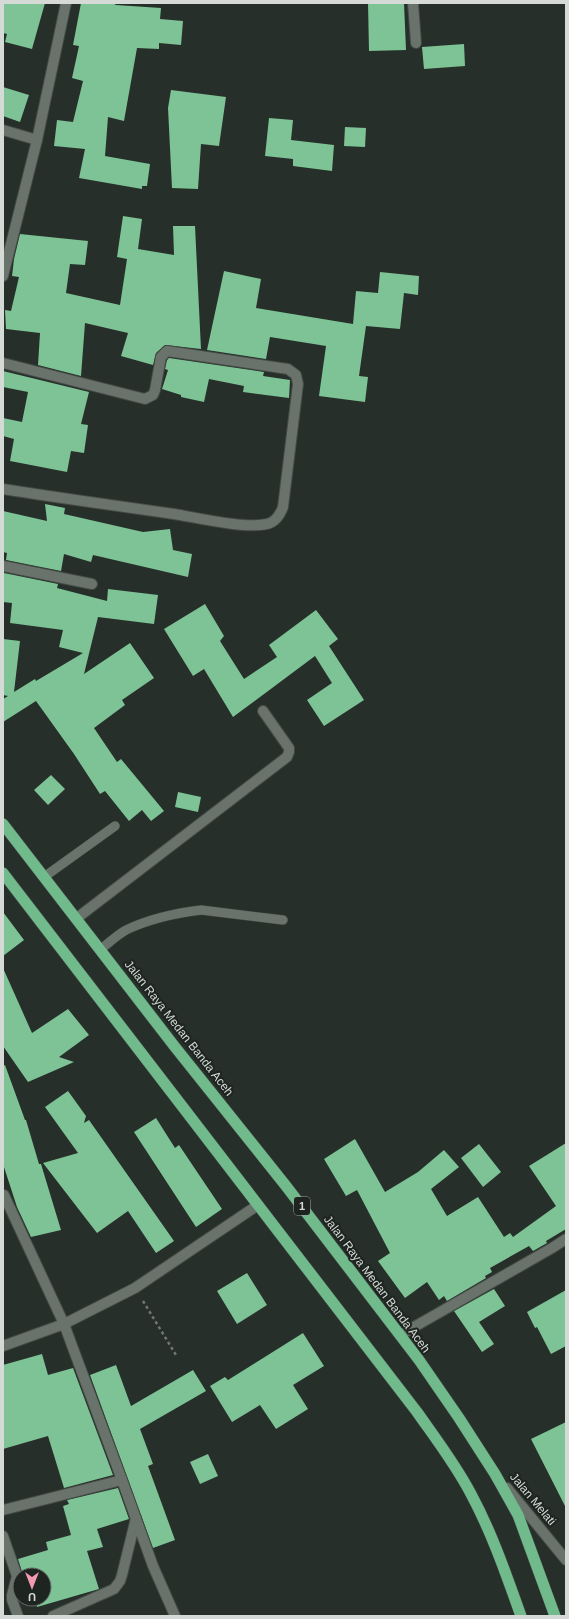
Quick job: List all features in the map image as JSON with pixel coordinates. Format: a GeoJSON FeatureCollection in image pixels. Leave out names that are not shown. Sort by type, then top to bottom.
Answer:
{"type":"FeatureCollection","features":[{"type":"Feature","properties":{"kind":"highway","name":"Jalan Raya Medan Banda Aceh"},"geometry":{"type":"LineString","coordinates":[[3,824],[400,1335],[459,1418],[495,1474],[518,1515],[555,1616]]}},
{"type":"Feature","properties":{"kind":"highway"},"geometry":{"type":"LineString","coordinates":[[3,873],[417,1412],[449,1457],[471,1493],[491,1536],[521,1616]]}},
{"type":"Feature","properties":{"kind":"street"},"geometry":{"type":"LineString","coordinates":[[3,276],[37,140],[66,3]]}},
{"type":"Feature","properties":{"kind":"street"},"geometry":{"type":"LineString","coordinates":[[413,3],[416,43]]}},
{"type":"Feature","properties":{"kind":"street"},"geometry":{"type":"LineString","coordinates":[[3,130],[37,140]]}},
{"type":"Feature","properties":{"kind":"street"},"geometry":{"type":"LineString","coordinates":[[3,363],[144,399],[152,395],[155,390],[161,357],[167,351],[288,369],[296,375],[298,384],[283,507],[280,516],[268,524],[258,525],[229,523],[3,488]]}},
{"type":"Feature","properties":{"kind":"street"},"geometry":{"type":"LineString","coordinates":[[3,566],[92,584]]}},
{"type":"Feature","properties":{"kind":"street"},"geometry":{"type":"LineString","coordinates":[[77,918],[287,757],[289,748],[263,711]]}},
{"type":"Feature","properties":{"kind":"street"},"geometry":{"type":"LineString","coordinates":[[4,1193],[64,1324],[153,1566],[175,1616]]}},
{"type":"Feature","properties":{"kind":"street"},"geometry":{"type":"LineString","coordinates":[[3,1346],[64,1324],[135,1288],[258,1205]]}},
{"type":"Feature","properties":{"kind":"street"},"geometry":{"type":"LineString","coordinates":[[400,1335],[566,1239]]}},
{"type":"Feature","properties":{"kind":"street","name":"Jalan Melati"},"geometry":{"type":"LineString","coordinates":[[495,1474],[566,1560]]}},
{"type":"Feature","properties":{"kind":"street"},"geometry":{"type":"LineString","coordinates":[[3,1510],[122,1480]]}},
{"type":"Feature","properties":{"kind":"street"},"geometry":{"type":"LineString","coordinates":[[53,1616],[114,1589],[120,1581],[122,1575],[136,1518]]}},
{"type":"Feature","properties":{"kind":"street"},"geometry":{"type":"LineString","coordinates":[[3,1536],[16,1574],[12,1600],[18,1616]]}},
{"type":"Feature","properties":{"kind":"lane"},"geometry":{"type":"LineString","coordinates":[[44,877],[115,826]]}},
{"type":"Feature","properties":{"kind":"lane"},"geometry":{"type":"LineString","coordinates":[[101,949],[113,938],[126,930],[165,916],[189,911],[201,910],[283,920]]}},
{"type":"Feature","properties":{"kind":"path"},"geometry":{"type":"LineString","coordinates":[[135,1288],[176,1355]]}},
{"type":"Feature","properties":{"kind":"building"},"geometry":{"type":"Polygon","coordinates":[[[3,3],[45,3],[32,49],[5,42],[7,34],[3,33],[3,3]]]}},
{"type":"Feature","properties":{"kind":"building"},"geometry":{"type":"Polygon","coordinates":[[[81,3],[113,3],[116,5],[161,8],[160,19],[183,21],[181,45],[159,43],[159,49],[137,48],[124,121],[108,117],[105,156],[150,164],[147,186],[142,186],[142,189],[79,178],[85,149],[54,146],[57,120],[73,122],[83,81],[72,78],[79,46],[73,45],[81,3]]]}},
{"type":"Feature","properties":{"kind":"building"},"geometry":{"type":"Polygon","coordinates":[[[368,3],[404,3],[406,50],[369,51],[368,3]]]}},
{"type":"Feature","properties":{"kind":"building"},"geometry":{"type":"Polygon","coordinates":[[[464,44],[465,66],[424,69],[422,47],[464,44]]]}},
{"type":"Feature","properties":{"kind":"building"},"geometry":{"type":"Polygon","coordinates":[[[3,87],[29,95],[20,122],[3,116],[3,87]]]}},
{"type":"Feature","properties":{"kind":"building"},"geometry":{"type":"Polygon","coordinates":[[[171,90],[226,97],[219,146],[201,144],[198,189],[172,188],[168,108],[171,90]]]}},
{"type":"Feature","properties":{"kind":"building"},"geometry":{"type":"Polygon","coordinates":[[[269,118],[293,120],[291,140],[334,145],[332,171],[293,166],[293,159],[265,156],[269,118]]]}},
{"type":"Feature","properties":{"kind":"building"},"geometry":{"type":"Polygon","coordinates":[[[345,127],[366,128],[365,147],[344,146],[345,127]]]}},
{"type":"Feature","properties":{"kind":"building"},"geometry":{"type":"Polygon","coordinates":[[[123,216],[142,219],[138,249],[174,255],[173,226],[195,226],[201,349],[165,345],[156,353],[153,365],[121,356],[128,333],[85,323],[81,376],[38,365],[40,333],[6,329],[5,310],[11,311],[19,277],[12,276],[14,259],[20,234],[88,241],[85,265],[70,264],[66,293],[120,305],[127,259],[117,257],[123,216]]]}},
{"type":"Feature","properties":{"kind":"building"},"geometry":{"type":"Polygon","coordinates":[[[224,271],[261,279],[256,308],[353,324],[356,291],[378,293],[380,272],[419,276],[418,295],[404,293],[400,329],[366,326],[359,376],[368,377],[365,402],[319,396],[326,346],[270,337],[266,359],[207,350],[224,271]]]}},
{"type":"Feature","properties":{"kind":"building"},"geometry":{"type":"Polygon","coordinates":[[[169,358],[264,372],[263,376],[290,380],[289,398],[243,392],[244,386],[209,379],[204,402],[181,397],[181,395],[162,389],[168,370],[165,369],[169,358]]]}},
{"type":"Feature","properties":{"kind":"building"},"geometry":{"type":"Polygon","coordinates":[[[3,371],[89,392],[81,424],[88,425],[84,453],[71,451],[67,472],[10,461],[14,439],[3,436],[3,418],[22,422],[28,392],[3,387],[3,371]]]}},
{"type":"Feature","properties":{"kind":"building"},"geometry":{"type":"Polygon","coordinates":[[[45,504],[65,508],[64,514],[143,532],[170,529],[173,550],[192,554],[188,577],[93,555],[91,562],[64,554],[61,571],[6,560],[7,553],[3,552],[3,511],[47,521],[45,504]]]}},
{"type":"Feature","properties":{"kind":"building"},"geometry":{"type":"Polygon","coordinates":[[[4,573],[58,584],[57,588],[107,601],[108,589],[158,595],[154,624],[98,617],[84,674],[130,643],[154,678],[122,700],[125,705],[94,728],[117,762],[121,759],[164,811],[151,821],[142,810],[129,821],[105,791],[100,794],[74,754],[36,701],[3,722],[3,699],[8,696],[3,695],[3,639],[20,641],[14,692],[35,679],[36,681],[83,653],[59,647],[63,630],[10,623],[12,603],[3,602],[4,573]]]}},
{"type":"Feature","properties":{"kind":"building"},"geometry":{"type":"Polygon","coordinates":[[[205,604],[224,636],[220,641],[244,679],[277,657],[269,645],[316,610],[338,639],[329,646],[364,700],[324,726],[307,700],[332,683],[315,656],[233,717],[204,669],[193,676],[164,629],[205,604]]]}},
{"type":"Feature","properties":{"kind":"building"},"geometry":{"type":"Polygon","coordinates":[[[51,775],[65,789],[48,805],[34,790],[51,775]]]}},
{"type":"Feature","properties":{"kind":"building"},"geometry":{"type":"Polygon","coordinates":[[[178,792],[201,797],[198,812],[175,807],[178,792]]]}},
{"type":"Feature","properties":{"kind":"building"},"geometry":{"type":"Polygon","coordinates":[[[3,912],[24,940],[3,956],[3,912]]]}},
{"type":"Feature","properties":{"kind":"building"},"geometry":{"type":"Polygon","coordinates":[[[3,968],[32,1033],[68,1009],[89,1035],[59,1057],[74,1062],[28,1082],[3,1046],[3,968]]]}},
{"type":"Feature","properties":{"kind":"building"},"geometry":{"type":"Polygon","coordinates":[[[5,1065],[26,1120],[39,1164],[41,1164],[61,1230],[31,1237],[17,1207],[3,1164],[3,1066],[5,1065]]]}},
{"type":"Feature","properties":{"kind":"building"},"geometry":{"type":"Polygon","coordinates":[[[68,1091],[86,1116],[84,1123],[89,1120],[174,1241],[156,1253],[128,1211],[97,1233],[43,1163],[78,1153],[45,1107],[68,1091]]]}},
{"type":"Feature","properties":{"kind":"building"},"geometry":{"type":"Polygon","coordinates":[[[156,1118],[175,1148],[179,1145],[222,1209],[196,1227],[134,1132],[156,1118]]]}},
{"type":"Feature","properties":{"kind":"building"},"geometry":{"type":"Polygon","coordinates":[[[355,1139],[385,1192],[418,1172],[444,1150],[459,1167],[431,1189],[447,1216],[478,1197],[504,1237],[510,1233],[513,1237],[556,1206],[529,1166],[566,1143],[566,1229],[533,1251],[529,1246],[490,1268],[492,1272],[485,1276],[486,1278],[447,1301],[444,1296],[439,1300],[427,1282],[405,1298],[378,1261],[390,1253],[357,1190],[346,1196],[324,1159],[355,1139]]]}},
{"type":"Feature","properties":{"kind":"building"},"geometry":{"type":"Polygon","coordinates":[[[479,1144],[501,1172],[483,1187],[461,1158],[479,1144]]]}},
{"type":"Feature","properties":{"kind":"building"},"geometry":{"type":"Polygon","coordinates":[[[247,1273],[267,1305],[237,1324],[217,1291],[247,1273]]]}},
{"type":"Feature","properties":{"kind":"building"},"geometry":{"type":"Polygon","coordinates":[[[494,1289],[505,1306],[479,1322],[494,1344],[482,1352],[454,1311],[494,1289]]]}},
{"type":"Feature","properties":{"kind":"building"},"geometry":{"type":"Polygon","coordinates":[[[566,1290],[566,1346],[551,1354],[537,1327],[535,1328],[527,1312],[566,1290]]]}},
{"type":"Feature","properties":{"kind":"building"},"geometry":{"type":"Polygon","coordinates":[[[303,1333],[324,1366],[293,1385],[308,1409],[276,1429],[260,1405],[232,1422],[210,1386],[225,1377],[228,1380],[303,1333]]]}},
{"type":"Feature","properties":{"kind":"building"},"geometry":{"type":"Polygon","coordinates":[[[42,1354],[48,1375],[73,1368],[113,1475],[64,1488],[48,1436],[3,1449],[3,1365],[42,1354]]]}},
{"type":"Feature","properties":{"kind":"building"},"geometry":{"type":"Polygon","coordinates":[[[116,1365],[131,1406],[193,1370],[206,1391],[140,1429],[153,1464],[148,1466],[175,1540],[153,1548],[90,1375],[116,1365]]]}},
{"type":"Feature","properties":{"kind":"building"},"geometry":{"type":"Polygon","coordinates":[[[566,1422],[566,1508],[531,1439],[566,1422]]]}},
{"type":"Feature","properties":{"kind":"building"},"geometry":{"type":"Polygon","coordinates":[[[208,1454],[218,1476],[200,1484],[190,1462],[208,1454]]]}},
{"type":"Feature","properties":{"kind":"building"},"geometry":{"type":"Polygon","coordinates":[[[118,1488],[129,1519],[97,1529],[103,1547],[87,1551],[99,1589],[52,1603],[52,1567],[20,1567],[18,1559],[48,1550],[46,1542],[71,1535],[63,1506],[69,1504],[67,1500],[118,1488]]]}}]}
